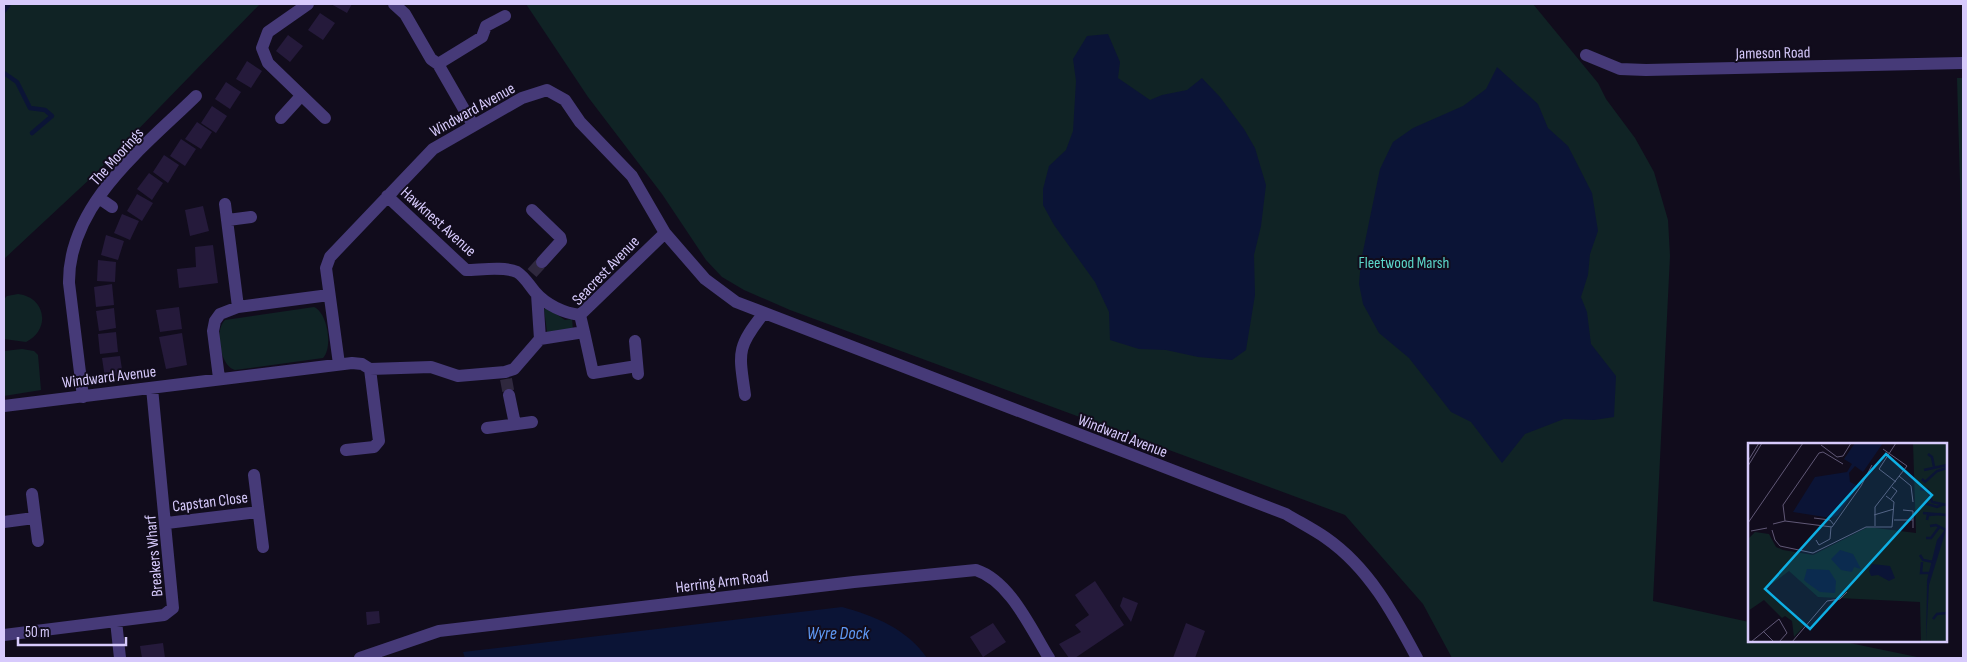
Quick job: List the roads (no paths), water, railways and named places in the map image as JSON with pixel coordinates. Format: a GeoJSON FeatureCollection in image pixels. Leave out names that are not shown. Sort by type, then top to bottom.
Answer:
{"type":"FeatureCollection","features":[{"type":"Feature","properties":{"kind":"street"},"geometry":{"type":"LineString","coordinates":[[308,4],[268,32],[262,48],[268,63],[325,118]]}},
{"type":"Feature","properties":{"kind":"street"},"geometry":{"type":"LineString","coordinates":[[394,4],[405,14],[431,60],[438,64],[474,125]]}},
{"type":"Feature","properties":{"kind":"street"},"geometry":{"type":"LineString","coordinates":[[438,64],[482,37],[486,26],[505,16]]}},
{"type":"Feature","properties":{"kind":"street","name":"Jameson Road"},"geometry":{"type":"LineString","coordinates":[[1586,55],[1620,69],[1646,70],[1963,63]]}},
{"type":"Feature","properties":{"kind":"street","name":"Windward Avenue"},"geometry":{"type":"LineString","coordinates":[[4,406],[339,364],[326,268],[330,258],[433,149],[522,98],[547,90],[565,100],[580,122],[632,176],[665,233],[705,279],[736,302],[1286,514],[1326,538],[1360,568],[1388,604],[1417,658]]}},
{"type":"Feature","properties":{"kind":"street","name":"The Moorings"},"geometry":{"type":"LineString","coordinates":[[83,396],[72,313],[69,269],[76,238],[99,198],[120,172],[196,96]]}},
{"type":"Feature","properties":{"kind":"street"},"geometry":{"type":"LineString","coordinates":[[281,118],[301,96]]}},
{"type":"Feature","properties":{"kind":"street","name":"Hawknest Avenue"},"geometry":{"type":"LineString","coordinates":[[387,196],[466,270],[515,271],[529,276],[537,294],[558,308],[569,313],[580,314]]}},
{"type":"Feature","properties":{"kind":"street"},"geometry":{"type":"LineString","coordinates":[[99,198],[112,207]]}},
{"type":"Feature","properties":{"kind":"street"},"geometry":{"type":"LineString","coordinates":[[225,204],[238,307]]}},
{"type":"Feature","properties":{"kind":"street"},"geometry":{"type":"LineString","coordinates":[[532,210],[560,237],[561,241],[542,262]]}},
{"type":"Feature","properties":{"kind":"street"},"geometry":{"type":"LineString","coordinates":[[228,220],[251,218]]}},
{"type":"Feature","properties":{"kind":"street","name":"Seacrest Avenue"},"geometry":{"type":"LineString","coordinates":[[540,339],[584,332],[580,314],[665,233]]}},
{"type":"Feature","properties":{"kind":"street"},"geometry":{"type":"LineString","coordinates":[[339,364],[357,363],[370,369],[431,366],[458,376],[506,376],[540,339],[537,294]]}},
{"type":"Feature","properties":{"kind":"street"},"geometry":{"type":"LineString","coordinates":[[219,378],[213,331],[215,321],[226,310],[329,296]]}},
{"type":"Feature","properties":{"kind":"street"},"geometry":{"type":"LineString","coordinates":[[745,395],[740,350],[748,332],[764,313]]}},
{"type":"Feature","properties":{"kind":"street"},"geometry":{"type":"LineString","coordinates":[[584,332],[593,373],[638,370],[635,341]]}},
{"type":"Feature","properties":{"kind":"street"},"geometry":{"type":"LineString","coordinates":[[346,450],[374,447],[379,441],[370,369]]}},
{"type":"Feature","properties":{"kind":"street","name":"Breakers Wharf"},"geometry":{"type":"LineString","coordinates":[[4,635],[164,615],[173,608],[167,523],[152,388]]}},
{"type":"Feature","properties":{"kind":"street"},"geometry":{"type":"LineString","coordinates":[[509,395],[515,424]]}},
{"type":"Feature","properties":{"kind":"street"},"geometry":{"type":"LineString","coordinates":[[487,428],[532,422]]}},
{"type":"Feature","properties":{"kind":"street","name":"Capstan Close"},"geometry":{"type":"LineString","coordinates":[[254,475],[263,546]]}},
{"type":"Feature","properties":{"kind":"street"},"geometry":{"type":"LineString","coordinates":[[31,494],[38,541]]}},
{"type":"Feature","properties":{"kind":"street","name":"Capstan Close"},"geometry":{"type":"LineString","coordinates":[[167,523],[258,512]]}},
{"type":"Feature","properties":{"kind":"street"},"geometry":{"type":"LineString","coordinates":[[4,522],[34,518]]}},
{"type":"Feature","properties":{"kind":"street","name":"Herring Arm Road"},"geometry":{"type":"LineString","coordinates":[[360,658],[439,631],[854,582],[976,570],[988,574],[1001,584],[1049,658]]}},
{"type":"Feature","properties":{"kind":"street"},"geometry":{"type":"LineString","coordinates":[[116,621],[120,658]]}},
{"type":"Feature","properties":{"kind":"water"},"geometry":{"type":"Polygon","coordinates":[[[1108,34],[1120,62],[1118,78],[1150,100],[1162,95],[1187,90],[1202,78],[1220,97],[1244,129],[1255,148],[1266,185],[1261,226],[1254,255],[1255,295],[1246,350],[1232,360],[1198,357],[1166,350],[1139,349],[1110,340],[1109,312],[1095,282],[1054,225],[1043,205],[1043,189],[1049,166],[1066,150],[1073,131],[1076,81],[1073,59],[1087,36],[1108,34]]]}},
{"type":"Feature","properties":{"kind":"water"},"geometry":{"type":"Polygon","coordinates":[[[1497,67],[1538,104],[1548,128],[1568,146],[1592,193],[1598,231],[1590,254],[1588,275],[1581,297],[1587,312],[1591,344],[1616,376],[1614,417],[1594,420],[1564,419],[1525,434],[1502,463],[1471,422],[1451,412],[1409,358],[1379,333],[1363,304],[1359,284],[1361,261],[1380,169],[1393,142],[1413,128],[1463,106],[1486,89],[1497,67]]]}},
{"type":"Feature","properties":{"kind":"water","name":"Wyre Dock"},"geometry":{"type":"Polygon","coordinates":[[[842,607],[878,619],[900,631],[927,658],[465,658],[463,652],[842,607]]]}},
{"type":"Feature","properties":{"kind":"waterway"},"geometry":{"type":"LineString","coordinates":[[4,11],[9,4]]}},
{"type":"Feature","properties":{"kind":"waterway"},"geometry":{"type":"LineString","coordinates":[[4,73],[17,82],[30,108],[45,110],[52,116],[32,133]]}},
{"type":"Feature","properties":{"kind":"tunnel"},"geometry":{"type":"LineString","coordinates":[[532,273],[542,262]]}},
{"type":"Feature","properties":{"kind":"tunnel"},"geometry":{"type":"LineString","coordinates":[[506,379],[509,395]]}},
{"type":"Feature","properties":{"kind":"park label","name":"Fleetwood Marsh"},"geometry":{"type":"Point","coordinates":[1404,262]}}]}
